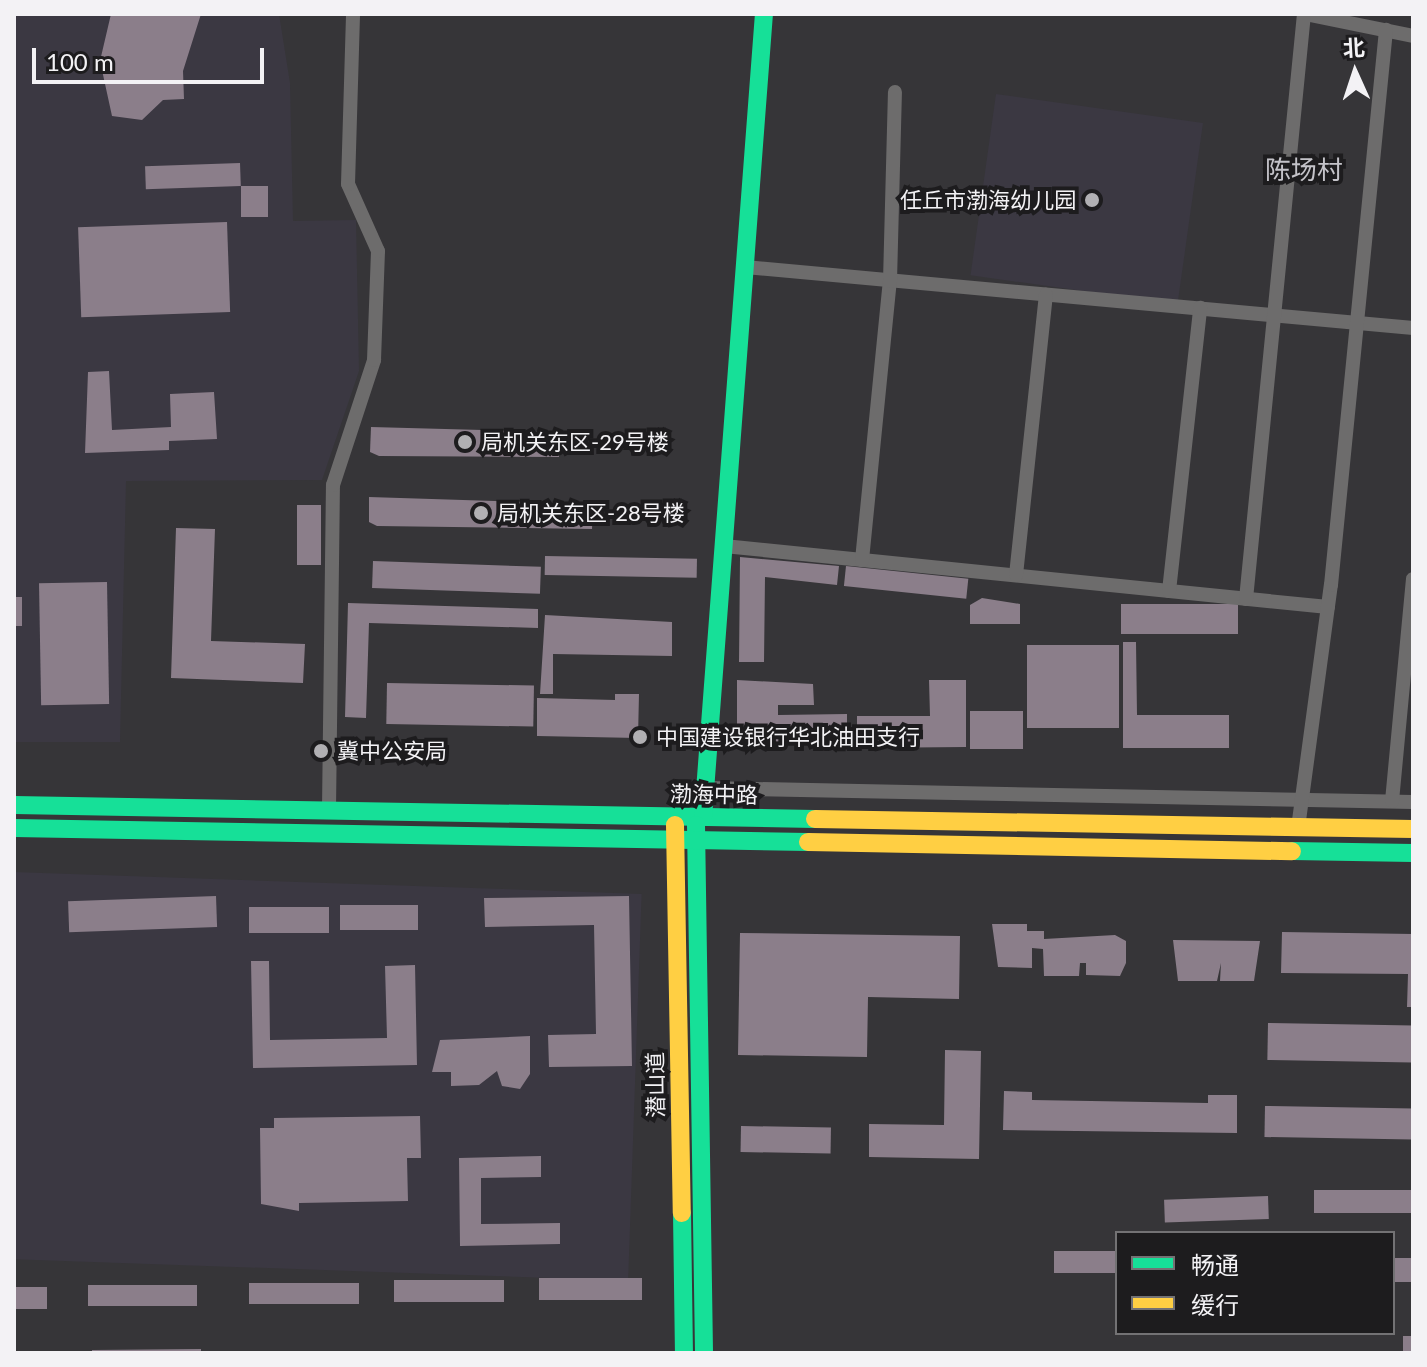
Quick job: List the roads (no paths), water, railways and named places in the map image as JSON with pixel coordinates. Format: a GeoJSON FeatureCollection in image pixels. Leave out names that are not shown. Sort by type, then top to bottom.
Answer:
{"type":"FeatureCollection","features":[{"type":"Feature","properties":{"kind":"main road","name":"潜山道"},"geometry":{"type":"LineString","coordinates":[[704,1353],[696,841],[705,788],[764,14]]}},
{"type":"Feature","properties":{"kind":"main road","name":"渤海中路"},"geometry":{"type":"LineString","coordinates":[[14,805],[1413,829]]}},
{"type":"Feature","properties":{"kind":"main road","name":"潜山道"},"geometry":{"type":"LineString","coordinates":[[675,817],[684,1353]]}},
{"type":"Feature","properties":{"kind":"main road"},"geometry":{"type":"LineString","coordinates":[[14,828],[1413,853]]}},
{"type":"Feature","properties":{"kind":"street"},"geometry":{"type":"LineString","coordinates":[[329,809],[333,485],[374,360],[378,251],[348,184],[353,14]]}},
{"type":"Feature","properties":{"kind":"street"},"geometry":{"type":"LineString","coordinates":[[1246,599],[1304,14],[1413,36]]}},
{"type":"Feature","properties":{"kind":"street"},"geometry":{"type":"LineString","coordinates":[[1298,828],[1328,607],[1386,30]]}},
{"type":"Feature","properties":{"kind":"street"},"geometry":{"type":"LineString","coordinates":[[862,560],[890,281],[895,92]]}},
{"type":"Feature","properties":{"kind":"street"},"geometry":{"type":"LineString","coordinates":[[745,267],[1413,328]]}},
{"type":"Feature","properties":{"kind":"street"},"geometry":{"type":"LineString","coordinates":[[1016,575],[1046,295]]}},
{"type":"Feature","properties":{"kind":"street"},"geometry":{"type":"LineString","coordinates":[[1169,591],[1200,308]]}},
{"type":"Feature","properties":{"kind":"street"},"geometry":{"type":"LineString","coordinates":[[724,546],[1328,607]]}},
{"type":"Feature","properties":{"kind":"street"},"geometry":{"type":"LineString","coordinates":[[1392,801],[1413,579]]}},
{"type":"Feature","properties":{"kind":"street"},"geometry":{"type":"LineString","coordinates":[[705,788],[1413,802]]}},
{"type":"Feature","properties":{"kind":"place","name":"任丘市渤海幼儿园"},"geometry":{"type":"Point","coordinates":[1092,200]}},
{"type":"Feature","properties":{"kind":"place","name":"局机关东区-29号楼"},"geometry":{"type":"Point","coordinates":[465,442]}},
{"type":"Feature","properties":{"kind":"place","name":"局机关东区-28号楼"},"geometry":{"type":"Point","coordinates":[481,513]}},
{"type":"Feature","properties":{"kind":"place","name":"中国建设银行华北油田支行"},"geometry":{"type":"Point","coordinates":[640,737]}},
{"type":"Feature","properties":{"kind":"place","name":"冀中公安局"},"geometry":{"type":"Point","coordinates":[321,751]}},
{"type":"Feature","properties":{"kind":"district","name":"陈场村"},"geometry":{"type":"Point","coordinates":[1304,170]}}]}
